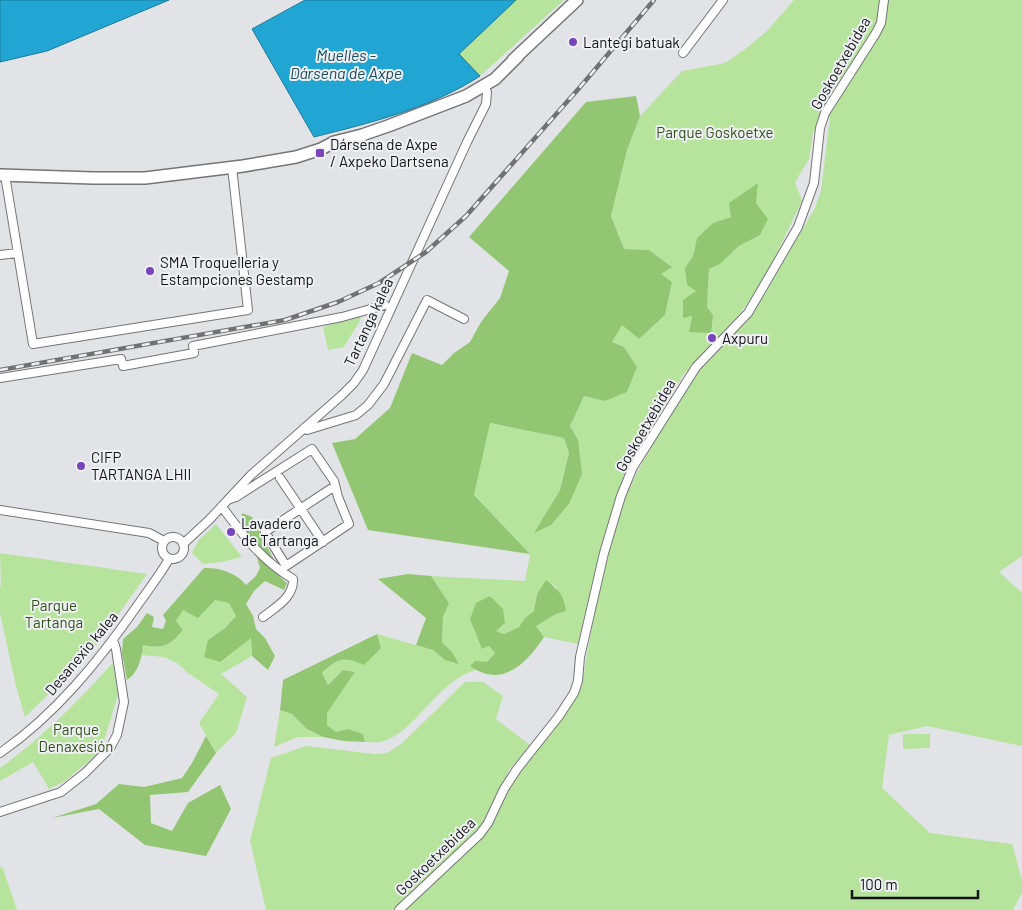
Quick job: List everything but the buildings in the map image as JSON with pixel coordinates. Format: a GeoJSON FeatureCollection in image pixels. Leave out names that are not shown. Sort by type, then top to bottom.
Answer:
{"type":"FeatureCollection","features":[{"type":"Feature","properties":{"kind":"main road"},"geometry":{"type":"LineString","coordinates":[[2,175],[145,178],[284,160],[308,154],[334,142],[388,126],[466,96],[484,86],[495,79],[577,0]]}},
{"type":"Feature","properties":{"kind":"main road"},"geometry":{"type":"LineString","coordinates":[[449,101],[518,56]]}},
{"type":"Feature","properties":{"kind":"street"},"geometry":{"type":"LineString","coordinates":[[683,53],[723,0]]}},
{"type":"Feature","properties":{"kind":"street","name":"Goskoetxebidea"},"geometry":{"type":"LineString","coordinates":[[399,910],[480,834],[516,769],[559,716],[574,693],[578,681],[580,657],[604,553],[621,496],[633,467],[696,367],[748,313],[798,227],[814,183],[820,128],[825,113],[876,33],[881,23],[884,0]]}},
{"type":"Feature","properties":{"kind":"street","name":"Tartanga kalea"},"geometry":{"type":"LineString","coordinates":[[183,544],[222,507],[251,475],[342,395],[363,370],[486,104],[487,92],[484,86]]}},
{"type":"Feature","properties":{"kind":"street"},"geometry":{"type":"LineString","coordinates":[[2,175],[4,193],[18,253],[33,344],[248,310],[232,167]]}},
{"type":"Feature","properties":{"kind":"street"},"geometry":{"type":"LineString","coordinates":[[0,256],[18,253]]}},
{"type":"Feature","properties":{"kind":"street"},"geometry":{"type":"LineString","coordinates":[[304,428],[307,430],[356,415],[368,405],[384,384],[427,300],[464,319]]}},
{"type":"Feature","properties":{"kind":"street"},"geometry":{"type":"LineString","coordinates":[[0,378],[121,359],[123,366],[194,353],[193,346],[334,319],[385,305]]}},
{"type":"Feature","properties":{"kind":"street"},"geometry":{"type":"LineString","coordinates":[[228,499],[236,497],[312,449],[334,481],[338,497],[350,524],[286,566],[265,532],[335,486]]}},
{"type":"Feature","properties":{"kind":"street"},"geometry":{"type":"LineString","coordinates":[[280,478],[323,542]]}},
{"type":"Feature","properties":{"kind":"street"},"geometry":{"type":"LineString","coordinates":[[222,507],[261,556],[275,569],[293,579],[290,594],[263,616]]}},
{"type":"Feature","properties":{"kind":"street"},"geometry":{"type":"LineString","coordinates":[[0,510],[149,533],[164,541]]}},
{"type":"Feature","properties":{"kind":"street"},"geometry":{"type":"LineString","coordinates":[[175,537],[183,544],[184,551],[180,557],[169,559],[162,551],[164,541],[167,538],[175,537]]}},
{"type":"Feature","properties":{"kind":"street","name":"Desanexio kalea"},"geometry":{"type":"LineString","coordinates":[[0,754],[43,718],[78,682],[113,640],[169,559]]}},
{"type":"Feature","properties":{"kind":"street"},"geometry":{"type":"LineString","coordinates":[[0,812],[61,792],[85,773],[110,748],[117,735],[124,702],[113,640]]}},
{"type":"Feature","properties":{"kind":"green space"},"geometry":{"type":"Polygon","coordinates":[[[516,0],[564,0],[480,76],[458,55],[516,0]]]}},
{"type":"Feature","properties":{"kind":"green space","name":"Parque Goskoetxe"},"geometry":{"type":"Polygon","coordinates":[[[794,0],[1022,0],[1022,556],[999,572],[1022,593],[1022,746],[927,726],[889,735],[882,788],[930,833],[1012,844],[1022,881],[1022,893],[1013,910],[404,910],[486,832],[512,781],[582,686],[607,553],[628,491],[642,463],[698,369],[749,320],[815,208],[821,191],[830,117],[813,132],[809,159],[795,182],[802,201],[771,265],[755,293],[734,321],[683,375],[623,477],[601,546],[578,644],[544,637],[536,626],[556,614],[557,588],[552,584],[537,594],[534,611],[525,618],[519,627],[504,634],[495,631],[503,609],[482,649],[490,646],[495,653],[487,662],[471,666],[476,670],[462,676],[449,685],[405,728],[393,737],[381,742],[365,742],[363,734],[348,729],[336,732],[327,725],[327,713],[355,672],[343,670],[328,685],[322,673],[336,660],[350,659],[381,648],[377,634],[433,650],[445,660],[452,652],[442,642],[443,617],[449,603],[431,576],[525,581],[530,554],[474,495],[489,423],[564,438],[569,453],[560,490],[535,532],[551,525],[578,440],[570,426],[584,396],[605,401],[627,392],[637,367],[624,347],[612,342],[622,324],[640,338],[665,315],[672,282],[660,274],[671,266],[649,250],[624,249],[611,216],[627,150],[640,116],[682,71],[725,63],[767,31],[794,0]],[[731,217],[713,223],[697,238],[693,256],[685,268],[696,291],[689,332],[713,315],[707,307],[709,269],[720,264],[739,246],[760,235],[731,217]]]}},
{"type":"Feature","properties":{"kind":"green space"},"geometry":{"type":"Polygon","coordinates":[[[636,96],[640,116],[627,150],[611,216],[624,249],[649,250],[672,267],[661,274],[672,282],[665,315],[639,339],[622,325],[612,342],[624,347],[637,367],[627,392],[605,401],[584,396],[570,426],[578,440],[582,474],[569,504],[551,525],[534,533],[560,490],[569,453],[564,438],[490,423],[474,495],[530,554],[368,530],[332,443],[355,439],[390,408],[412,353],[442,365],[454,353],[470,342],[481,322],[500,298],[509,271],[469,237],[586,102],[636,96]]]}},
{"type":"Feature","properties":{"kind":"green space"},"geometry":{"type":"Polygon","coordinates":[[[758,183],[756,203],[768,219],[760,235],[739,246],[720,264],[709,269],[707,307],[713,315],[711,333],[689,332],[692,316],[683,318],[683,300],[696,291],[687,285],[685,268],[693,256],[697,238],[713,223],[731,217],[729,203],[758,183]]]}},
{"type":"Feature","properties":{"kind":"green space"},"geometry":{"type":"Polygon","coordinates":[[[359,316],[361,319],[344,347],[328,350],[323,327],[359,316]]]}},
{"type":"Feature","properties":{"kind":"green space"},"geometry":{"type":"Polygon","coordinates":[[[242,513],[252,517],[275,562],[280,577],[287,583],[284,590],[265,581],[254,591],[246,604],[253,616],[256,629],[265,638],[275,656],[268,670],[252,656],[251,638],[220,662],[204,657],[208,640],[225,628],[236,616],[229,603],[215,600],[198,618],[183,610],[176,621],[183,630],[170,643],[156,647],[143,645],[139,665],[127,680],[122,653],[123,639],[137,627],[147,613],[154,617],[152,627],[163,629],[166,621],[163,615],[204,568],[227,572],[238,577],[246,585],[256,576],[260,568],[252,539],[241,522],[242,513]]]}},
{"type":"Feature","properties":{"kind":"green space"},"geometry":{"type":"Polygon","coordinates":[[[216,524],[242,557],[203,564],[192,553],[198,541],[216,524]]]}},
{"type":"Feature","properties":{"kind":"green space","name":"Parque Tartanga"},"geometry":{"type":"Polygon","coordinates":[[[0,553],[147,574],[91,653],[25,717],[15,682],[0,613],[0,553]]]}},
{"type":"Feature","properties":{"kind":"green space"},"geometry":{"type":"Polygon","coordinates":[[[408,574],[431,576],[449,603],[443,617],[442,642],[452,652],[459,664],[445,660],[433,650],[416,645],[426,618],[378,579],[408,574]]]}},
{"type":"Feature","properties":{"kind":"green space"},"geometry":{"type":"Polygon","coordinates":[[[546,580],[560,593],[564,600],[566,611],[556,614],[536,626],[544,637],[530,656],[513,670],[503,674],[493,675],[470,666],[475,661],[487,662],[495,653],[489,646],[482,649],[470,619],[476,603],[490,596],[503,609],[505,623],[496,631],[504,634],[519,627],[525,618],[534,611],[537,594],[546,580]]]}},
{"type":"Feature","properties":{"kind":"green space"},"geometry":{"type":"Polygon","coordinates":[[[215,600],[230,603],[236,616],[225,628],[208,640],[235,649],[251,638],[252,656],[221,674],[247,697],[236,733],[216,753],[199,723],[219,694],[188,673],[177,663],[164,657],[142,655],[143,645],[156,647],[166,645],[183,630],[176,621],[183,610],[215,600]]]}},
{"type":"Feature","properties":{"kind":"green space"},"geometry":{"type":"Polygon","coordinates":[[[377,634],[381,648],[364,665],[351,660],[341,660],[332,664],[322,673],[328,685],[343,670],[355,672],[327,713],[327,725],[336,732],[348,729],[363,734],[365,742],[323,737],[307,729],[292,714],[280,710],[283,680],[377,634]]]}},
{"type":"Feature","properties":{"kind":"green space","name":"Parque Denaxesión"},"geometry":{"type":"Polygon","coordinates":[[[113,663],[118,695],[103,744],[98,753],[65,781],[49,789],[33,762],[0,781],[0,768],[59,718],[113,663]]]}},
{"type":"Feature","properties":{"kind":"green space"},"geometry":{"type":"Polygon","coordinates":[[[465,682],[483,682],[503,696],[496,719],[530,745],[509,770],[480,828],[394,910],[266,910],[250,841],[271,758],[306,746],[375,754],[387,753],[401,744],[465,682]]]}},
{"type":"Feature","properties":{"kind":"green space"},"geometry":{"type":"Polygon","coordinates":[[[280,710],[292,714],[307,729],[323,737],[298,737],[274,747],[280,710]]]}},
{"type":"Feature","properties":{"kind":"green space"},"geometry":{"type":"Polygon","coordinates":[[[903,734],[930,734],[930,748],[903,749],[903,734]]]}},
{"type":"Feature","properties":{"kind":"green space"},"geometry":{"type":"Polygon","coordinates":[[[206,736],[216,753],[188,792],[150,795],[151,823],[172,831],[188,803],[220,785],[231,809],[206,856],[145,845],[99,809],[52,818],[96,804],[119,784],[144,787],[182,778],[206,736]]]}},
{"type":"Feature","properties":{"kind":"green space"},"geometry":{"type":"Polygon","coordinates":[[[2,866],[17,910],[0,910],[0,868],[2,866]]]}},
{"type":"Feature","properties":{"kind":"water"},"geometry":{"type":"Polygon","coordinates":[[[0,0],[169,0],[47,51],[0,62],[0,0]]]}},
{"type":"Feature","properties":{"kind":"water","name":"Muelles - Dársena de Axpe"},"geometry":{"type":"Polygon","coordinates":[[[305,0],[516,0],[459,54],[480,76],[421,106],[314,137],[252,29],[305,0]]]}},
{"type":"Feature","properties":{"kind":"railway"},"geometry":{"type":"LineString","coordinates":[[0,370],[285,320],[338,302],[379,283],[426,252],[466,216],[654,0]]}},
{"type":"Feature","properties":{"kind":"place","name":"Lantegi batuak"},"geometry":{"type":"Point","coordinates":[573,42]}},
{"type":"Feature","properties":{"kind":"place","name":"Dársena de Axpe / Axpeko Dartsena"},"geometry":{"type":"Point","coordinates":[320,153]}},
{"type":"Feature","properties":{"kind":"place","name":"SMA Troquelleria y Estampciones Gestamp"},"geometry":{"type":"Point","coordinates":[150,271]}},
{"type":"Feature","properties":{"kind":"place","name":"Axpuru"},"geometry":{"type":"Point","coordinates":[712,338]}},
{"type":"Feature","properties":{"kind":"place","name":"CIFP TARTANGA LHII"},"geometry":{"type":"Point","coordinates":[81,466]}},
{"type":"Feature","properties":{"kind":"place","name":"Lavadero de Tartanga"},"geometry":{"type":"Point","coordinates":[231,532]}}]}
